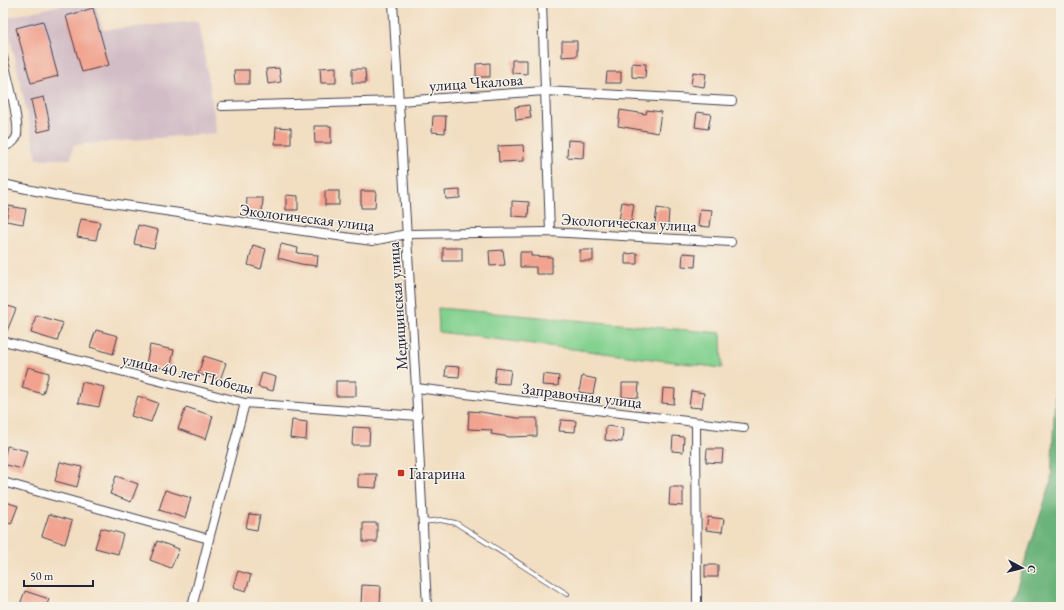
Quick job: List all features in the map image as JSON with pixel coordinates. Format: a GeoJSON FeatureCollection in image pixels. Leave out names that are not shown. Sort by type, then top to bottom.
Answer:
{"type":"FeatureCollection","features":[{"type":"Feature","properties":{"kind":"street","name":"Медицинская улица"},"geometry":{"type":"LineString","coordinates":[[393,3],[418,416],[427,607]]}},
{"type":"Feature","properties":{"kind":"street"},"geometry":{"type":"LineString","coordinates":[[542,3],[550,232]]}},
{"type":"Feature","properties":{"kind":"street"},"geometry":{"type":"LineString","coordinates":[[3,57],[18,126],[16,138],[11,144],[3,147]]}},
{"type":"Feature","properties":{"kind":"street","name":"улица Чкалова"},"geometry":{"type":"LineString","coordinates":[[222,106],[399,100],[545,91],[732,101]]}},
{"type":"Feature","properties":{"kind":"street","name":"Экологическая улица"},"geometry":{"type":"LineString","coordinates":[[3,184],[55,195],[372,241],[406,234],[550,232],[731,242]]}},
{"type":"Feature","properties":{"kind":"street","name":"улица 40 лет Победы"},"geometry":{"type":"LineString","coordinates":[[3,341],[245,403],[418,416]]}},
{"type":"Feature","properties":{"kind":"street","name":"Заправочная улица"},"geometry":{"type":"LineString","coordinates":[[416,388],[744,428]]}},
{"type":"Feature","properties":{"kind":"street"},"geometry":{"type":"LineString","coordinates":[[192,607],[245,403]]}},
{"type":"Feature","properties":{"kind":"street"},"geometry":{"type":"LineString","coordinates":[[696,423],[697,601]]}},
{"type":"Feature","properties":{"kind":"street"},"geometry":{"type":"LineString","coordinates":[[3,482],[209,539]]}},
{"type":"Feature","properties":{"kind":"lane"},"geometry":{"type":"LineString","coordinates":[[423,522],[440,520],[456,523],[567,594]]}},
{"type":"Feature","properties":{"kind":"shaded area"},"geometry":{"type":"Polygon","coordinates":[[[69,3],[95,3],[103,30],[199,21],[217,133],[73,145],[71,159],[37,159],[6,18],[69,3]]]}},
{"type":"Feature","properties":{"kind":"green space"},"geometry":{"type":"Polygon","coordinates":[[[438,308],[721,333],[722,368],[439,332],[438,308]]]}},
{"type":"Feature","properties":{"kind":"green space"},"geometry":{"type":"Polygon","coordinates":[[[1061,367],[1061,607],[1003,607],[1016,589],[1051,482],[1055,392],[1061,367]]]}},
{"type":"Feature","properties":{"kind":"building"},"geometry":{"type":"Polygon","coordinates":[[[93,8],[109,65],[82,72],[66,16],[93,8]]]}},
{"type":"Feature","properties":{"kind":"building"},"geometry":{"type":"Polygon","coordinates":[[[43,21],[58,76],[31,83],[16,28],[43,21]]]}},
{"type":"Feature","properties":{"kind":"building"},"geometry":{"type":"Polygon","coordinates":[[[562,41],[577,41],[577,56],[562,57],[562,41]]]}},
{"type":"Feature","properties":{"kind":"building"},"geometry":{"type":"Polygon","coordinates":[[[512,60],[527,60],[527,74],[512,73],[512,60]]]}},
{"type":"Feature","properties":{"kind":"building"},"geometry":{"type":"Polygon","coordinates":[[[490,63],[490,77],[476,77],[476,64],[490,63]]]}},
{"type":"Feature","properties":{"kind":"building"},"geometry":{"type":"Polygon","coordinates":[[[632,63],[646,64],[645,78],[632,77],[632,63]]]}},
{"type":"Feature","properties":{"kind":"building"},"geometry":{"type":"Polygon","coordinates":[[[336,67],[336,83],[321,83],[320,68],[336,67]]]}},
{"type":"Feature","properties":{"kind":"building"},"geometry":{"type":"Polygon","coordinates":[[[279,68],[281,82],[268,84],[266,69],[279,68]]]}},
{"type":"Feature","properties":{"kind":"building"},"geometry":{"type":"Polygon","coordinates":[[[352,69],[365,69],[366,83],[352,83],[352,69]]]}},
{"type":"Feature","properties":{"kind":"building"},"geometry":{"type":"Polygon","coordinates":[[[234,70],[249,70],[249,84],[235,84],[234,70]]]}},
{"type":"Feature","properties":{"kind":"building"},"geometry":{"type":"Polygon","coordinates":[[[607,72],[621,72],[621,83],[606,83],[607,72]]]}},
{"type":"Feature","properties":{"kind":"building"},"geometry":{"type":"Polygon","coordinates":[[[693,72],[706,74],[704,87],[691,85],[693,72]]]}},
{"type":"Feature","properties":{"kind":"building"},"geometry":{"type":"Polygon","coordinates":[[[44,97],[51,129],[38,132],[31,100],[44,97]]]}},
{"type":"Feature","properties":{"kind":"building"},"geometry":{"type":"Polygon","coordinates":[[[529,105],[531,118],[516,120],[515,107],[529,105]]]}},
{"type":"Feature","properties":{"kind":"building"},"geometry":{"type":"Polygon","coordinates":[[[620,110],[646,114],[647,110],[661,112],[658,133],[618,126],[620,110]]]}},
{"type":"Feature","properties":{"kind":"building"},"geometry":{"type":"Polygon","coordinates":[[[697,112],[711,114],[708,129],[695,127],[697,112]]]}},
{"type":"Feature","properties":{"kind":"building"},"geometry":{"type":"Polygon","coordinates":[[[433,116],[446,116],[445,133],[432,132],[433,116]]]}},
{"type":"Feature","properties":{"kind":"building"},"geometry":{"type":"Polygon","coordinates":[[[314,126],[331,126],[331,143],[315,143],[314,126]]]}},
{"type":"Feature","properties":{"kind":"building"},"geometry":{"type":"Polygon","coordinates":[[[276,127],[291,128],[291,144],[275,144],[276,127]]]}},
{"type":"Feature","properties":{"kind":"building"},"geometry":{"type":"Polygon","coordinates":[[[568,140],[584,141],[583,158],[567,157],[568,140]]]}},
{"type":"Feature","properties":{"kind":"building"},"geometry":{"type":"Polygon","coordinates":[[[523,145],[524,161],[499,162],[498,146],[523,145]]]}},
{"type":"Feature","properties":{"kind":"building"},"geometry":{"type":"Polygon","coordinates":[[[460,190],[460,198],[446,199],[445,191],[460,190]]]}},
{"type":"Feature","properties":{"kind":"building"},"geometry":{"type":"Polygon","coordinates":[[[325,191],[339,191],[339,205],[325,205],[325,191]]]}},
{"type":"Feature","properties":{"kind":"building"},"geometry":{"type":"Polygon","coordinates":[[[361,191],[376,191],[375,208],[361,208],[361,191]]]}},
{"type":"Feature","properties":{"kind":"building"},"geometry":{"type":"Polygon","coordinates":[[[286,195],[298,196],[298,210],[286,210],[286,195]]]}},
{"type":"Feature","properties":{"kind":"building"},"geometry":{"type":"Polygon","coordinates":[[[247,198],[263,198],[262,213],[246,212],[247,198]]]}},
{"type":"Feature","properties":{"kind":"building"},"geometry":{"type":"Polygon","coordinates":[[[512,201],[529,202],[528,217],[512,216],[512,201]]]}},
{"type":"Feature","properties":{"kind":"building"},"geometry":{"type":"Polygon","coordinates":[[[622,202],[634,204],[631,222],[619,220],[622,202]]]}},
{"type":"Feature","properties":{"kind":"building"},"geometry":{"type":"Polygon","coordinates":[[[9,206],[26,209],[23,224],[6,221],[9,206]]]}},
{"type":"Feature","properties":{"kind":"building"},"geometry":{"type":"Polygon","coordinates":[[[657,208],[669,210],[668,225],[655,224],[657,208]]]}},
{"type":"Feature","properties":{"kind":"building"},"geometry":{"type":"Polygon","coordinates":[[[700,209],[712,210],[710,227],[698,226],[700,209]]]}},
{"type":"Feature","properties":{"kind":"building"},"geometry":{"type":"Polygon","coordinates":[[[81,219],[100,222],[96,240],[77,237],[81,219]]]}},
{"type":"Feature","properties":{"kind":"building"},"geometry":{"type":"Polygon","coordinates":[[[138,225],[158,230],[154,248],[134,244],[138,225]]]}},
{"type":"Feature","properties":{"kind":"building"},"geometry":{"type":"Polygon","coordinates":[[[281,244],[298,248],[297,253],[318,255],[317,266],[301,264],[278,258],[281,244]]]}},
{"type":"Feature","properties":{"kind":"building"},"geometry":{"type":"Polygon","coordinates":[[[253,245],[266,249],[261,269],[248,265],[253,245]]]}},
{"type":"Feature","properties":{"kind":"building"},"geometry":{"type":"Polygon","coordinates":[[[443,248],[462,248],[462,261],[443,261],[443,248]]]}},
{"type":"Feature","properties":{"kind":"building"},"geometry":{"type":"Polygon","coordinates":[[[503,250],[505,265],[490,266],[489,251],[503,250]]]}},
{"type":"Feature","properties":{"kind":"building"},"geometry":{"type":"Polygon","coordinates":[[[580,250],[593,250],[593,261],[580,261],[580,250]]]}},
{"type":"Feature","properties":{"kind":"building"},"geometry":{"type":"Polygon","coordinates":[[[520,252],[531,252],[531,256],[552,257],[552,274],[536,274],[536,267],[520,267],[520,252]]]}},
{"type":"Feature","properties":{"kind":"building"},"geometry":{"type":"Polygon","coordinates":[[[637,253],[637,264],[625,264],[625,254],[637,253]]]}},
{"type":"Feature","properties":{"kind":"building"},"geometry":{"type":"Polygon","coordinates":[[[683,253],[696,254],[695,267],[682,266],[683,253]]]}},
{"type":"Feature","properties":{"kind":"building"},"geometry":{"type":"Polygon","coordinates":[[[3,304],[16,309],[5,336],[3,336],[3,304]]]}},
{"type":"Feature","properties":{"kind":"building"},"geometry":{"type":"Polygon","coordinates":[[[36,315],[63,323],[57,341],[31,333],[36,315]]]}},
{"type":"Feature","properties":{"kind":"building"},"geometry":{"type":"Polygon","coordinates":[[[96,330],[118,336],[113,354],[90,347],[96,330]]]}},
{"type":"Feature","properties":{"kind":"building"},"geometry":{"type":"Polygon","coordinates":[[[150,345],[174,350],[170,370],[146,364],[150,345]]]}},
{"type":"Feature","properties":{"kind":"building"},"geometry":{"type":"Polygon","coordinates":[[[204,356],[226,363],[220,380],[198,374],[204,356]]]}},
{"type":"Feature","properties":{"kind":"building"},"geometry":{"type":"Polygon","coordinates":[[[446,366],[460,367],[459,377],[445,376],[446,366]]]}},
{"type":"Feature","properties":{"kind":"building"},"geometry":{"type":"Polygon","coordinates":[[[28,367],[49,373],[43,394],[22,388],[28,367]]]}},
{"type":"Feature","properties":{"kind":"building"},"geometry":{"type":"Polygon","coordinates":[[[496,368],[511,370],[509,384],[494,383],[496,368]]]}},
{"type":"Feature","properties":{"kind":"building"},"geometry":{"type":"Polygon","coordinates":[[[262,373],[276,377],[273,391],[258,387],[262,373]]]}},
{"type":"Feature","properties":{"kind":"building"},"geometry":{"type":"Polygon","coordinates":[[[543,374],[559,376],[558,386],[542,385],[543,374]]]}},
{"type":"Feature","properties":{"kind":"building"},"geometry":{"type":"Polygon","coordinates":[[[582,376],[596,379],[593,394],[579,392],[582,376]]]}},
{"type":"Feature","properties":{"kind":"building"},"geometry":{"type":"Polygon","coordinates":[[[336,381],[356,381],[356,396],[336,396],[336,381]]]}},
{"type":"Feature","properties":{"kind":"building"},"geometry":{"type":"Polygon","coordinates":[[[82,382],[104,387],[99,407],[78,403],[82,382]]]}},
{"type":"Feature","properties":{"kind":"building"},"geometry":{"type":"Polygon","coordinates":[[[622,383],[639,383],[638,398],[622,397],[622,383]]]}},
{"type":"Feature","properties":{"kind":"building"},"geometry":{"type":"Polygon","coordinates":[[[663,388],[675,389],[674,404],[662,403],[663,388]]]}},
{"type":"Feature","properties":{"kind":"building"},"geometry":{"type":"Polygon","coordinates":[[[691,391],[704,393],[702,408],[689,407],[691,391]]]}},
{"type":"Feature","properties":{"kind":"building"},"geometry":{"type":"Polygon","coordinates":[[[138,396],[158,403],[151,422],[131,416],[138,396]]]}},
{"type":"Feature","properties":{"kind":"building"},"geometry":{"type":"Polygon","coordinates":[[[186,407],[213,416],[206,439],[178,429],[186,407]]]}},
{"type":"Feature","properties":{"kind":"building"},"geometry":{"type":"Polygon","coordinates":[[[469,411],[517,418],[537,418],[537,436],[510,437],[491,434],[492,430],[468,429],[469,411]]]}},
{"type":"Feature","properties":{"kind":"building"},"geometry":{"type":"Polygon","coordinates":[[[292,420],[307,422],[306,440],[290,438],[292,420]]]}},
{"type":"Feature","properties":{"kind":"building"},"geometry":{"type":"Polygon","coordinates":[[[561,420],[576,421],[575,432],[559,431],[561,420]]]}},
{"type":"Feature","properties":{"kind":"building"},"geometry":{"type":"Polygon","coordinates":[[[606,426],[623,428],[622,442],[605,440],[606,426]]]}},
{"type":"Feature","properties":{"kind":"building"},"geometry":{"type":"Polygon","coordinates":[[[353,427],[370,428],[369,445],[352,445],[353,427]]]}},
{"type":"Feature","properties":{"kind":"building"},"geometry":{"type":"Polygon","coordinates":[[[673,436],[684,437],[683,452],[672,451],[673,436]]]}},
{"type":"Feature","properties":{"kind":"building"},"geometry":{"type":"Polygon","coordinates":[[[7,446],[27,451],[22,469],[3,464],[7,446]]]}},
{"type":"Feature","properties":{"kind":"building"},"geometry":{"type":"Polygon","coordinates":[[[707,449],[723,449],[722,463],[706,462],[707,449]]]}},
{"type":"Feature","properties":{"kind":"building"},"geometry":{"type":"Polygon","coordinates":[[[60,462],[82,467],[77,487],[55,481],[60,462]]]}},
{"type":"Feature","properties":{"kind":"building"},"geometry":{"type":"Polygon","coordinates":[[[358,474],[377,474],[376,488],[358,487],[358,474]]]}},
{"type":"Feature","properties":{"kind":"building"},"geometry":{"type":"Polygon","coordinates":[[[116,476],[138,484],[131,502],[110,494],[116,476]]]}},
{"type":"Feature","properties":{"kind":"building"},"geometry":{"type":"Polygon","coordinates":[[[670,487],[683,487],[683,506],[669,505],[670,487]]]}},
{"type":"Feature","properties":{"kind":"building"},"geometry":{"type":"Polygon","coordinates":[[[165,490],[191,498],[185,518],[159,510],[165,490]]]}},
{"type":"Feature","properties":{"kind":"building"},"geometry":{"type":"Polygon","coordinates":[[[3,501],[18,506],[11,524],[3,521],[3,501]]]}},
{"type":"Feature","properties":{"kind":"building"},"geometry":{"type":"Polygon","coordinates":[[[49,514],[72,521],[65,544],[42,536],[49,514]]]}},
{"type":"Feature","properties":{"kind":"building"},"geometry":{"type":"Polygon","coordinates":[[[249,514],[260,515],[257,530],[246,528],[249,514]]]}},
{"type":"Feature","properties":{"kind":"building"},"geometry":{"type":"Polygon","coordinates":[[[708,517],[724,519],[722,532],[706,530],[708,517]]]}},
{"type":"Feature","properties":{"kind":"building"},"geometry":{"type":"Polygon","coordinates":[[[363,523],[377,523],[377,542],[363,542],[363,523]]]}},
{"type":"Feature","properties":{"kind":"building"},"geometry":{"type":"Polygon","coordinates":[[[101,528],[123,534],[118,554],[95,548],[101,528]]]}},
{"type":"Feature","properties":{"kind":"building"},"geometry":{"type":"Polygon","coordinates":[[[157,541],[179,549],[171,568],[150,560],[157,541]]]}},
{"type":"Feature","properties":{"kind":"building"},"geometry":{"type":"Polygon","coordinates":[[[705,565],[718,565],[718,577],[705,577],[705,565]]]}},
{"type":"Feature","properties":{"kind":"building"},"geometry":{"type":"Polygon","coordinates":[[[238,571],[251,575],[246,591],[233,587],[238,571]]]}},
{"type":"Feature","properties":{"kind":"building"},"geometry":{"type":"Polygon","coordinates":[[[362,585],[381,586],[380,605],[361,604],[362,585]]]}},
{"type":"Feature","properties":{"kind":"building"},"geometry":{"type":"Polygon","coordinates":[[[25,591],[49,599],[46,607],[19,607],[25,591]]]}},
{"type":"Feature","properties":{"kind":"place","name":"Гагарина"},"geometry":{"type":"Point","coordinates":[401,473]}}]}
